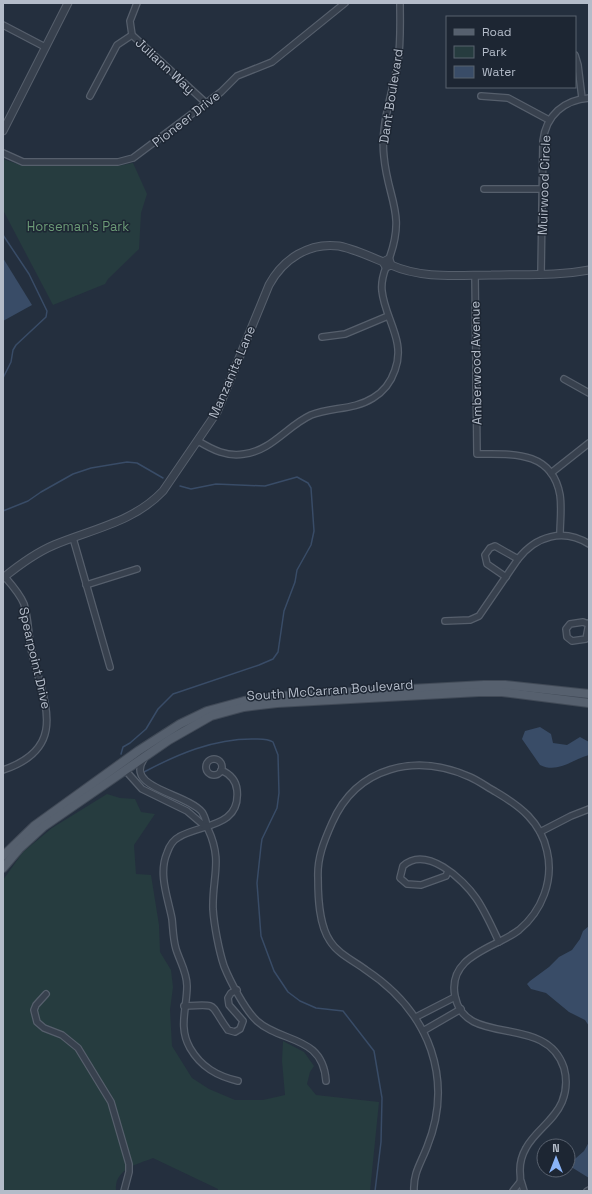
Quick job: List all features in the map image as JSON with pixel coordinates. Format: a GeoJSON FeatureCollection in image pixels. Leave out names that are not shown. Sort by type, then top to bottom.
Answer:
{"type":"FeatureCollection","features":[{"type":"Feature","properties":{"kind":"main road","name":"South McCarran Boulevard"},"geometry":{"type":"LineString","coordinates":[[3,856],[34,826],[138,751],[197,715],[225,705],[261,698],[484,685],[505,685],[589,694]]}},
{"type":"Feature","properties":{"kind":"main road","name":"South McCarran Boulevard"},"geometry":{"type":"LineString","coordinates":[[3,868],[20,848],[43,827],[182,731],[211,716],[244,707],[271,704],[479,692],[510,693],[589,703]]}},
{"type":"Feature","properties":{"kind":"main road"},"geometry":{"type":"LineString","coordinates":[[126,771],[138,751]]}},
{"type":"Feature","properties":{"kind":"street"},"geometry":{"type":"LineString","coordinates":[[3,131],[68,3]]}},
{"type":"Feature","properties":{"kind":"street","name":"Juliann Way"},"geometry":{"type":"LineString","coordinates":[[137,3],[130,21],[132,34],[206,103]]}},
{"type":"Feature","properties":{"kind":"street","name":"Pioneer Drive"},"geometry":{"type":"LineString","coordinates":[[3,153],[23,162],[126,161],[139,155],[242,73],[272,62],[345,3]]}},
{"type":"Feature","properties":{"kind":"street","name":"Dant Boulevard"},"geometry":{"type":"LineString","coordinates":[[198,441],[226,454],[252,453],[268,446],[292,426],[311,415],[331,409],[359,405],[375,397],[391,379],[397,362],[397,338],[388,316],[382,291],[387,263],[394,242],[396,213],[384,163],[383,137],[398,60],[400,3]]}},
{"type":"Feature","properties":{"kind":"street"},"geometry":{"type":"LineString","coordinates":[[3,26],[45,47]]}},
{"type":"Feature","properties":{"kind":"street"},"geometry":{"type":"LineString","coordinates":[[90,96],[117,45],[132,34]]}},
{"type":"Feature","properties":{"kind":"street"},"geometry":{"type":"LineString","coordinates":[[576,58],[582,98]]}},
{"type":"Feature","properties":{"kind":"street"},"geometry":{"type":"LineString","coordinates":[[481,96],[508,98],[549,120]]}},
{"type":"Feature","properties":{"kind":"street","name":"Muirwood Circle"},"geometry":{"type":"LineString","coordinates":[[541,274],[543,141],[549,120],[560,107],[582,98],[589,98]]}},
{"type":"Feature","properties":{"kind":"street"},"geometry":{"type":"LineString","coordinates":[[484,189],[543,189]]}},
{"type":"Feature","properties":{"kind":"street","name":"Manzanita Lane"},"geometry":{"type":"LineString","coordinates":[[4,577],[34,555],[73,538],[127,518],[146,506],[163,491],[217,412],[269,285],[282,266],[293,257],[307,250],[332,246],[348,248],[417,273],[475,275],[541,274],[589,270]]}},
{"type":"Feature","properties":{"kind":"street","name":"Amberwood Avenue"},"geometry":{"type":"LineString","coordinates":[[475,275],[477,454],[524,456],[538,462],[551,473]]}},
{"type":"Feature","properties":{"kind":"street"},"geometry":{"type":"LineString","coordinates":[[322,337],[345,334],[388,316]]}},
{"type":"Feature","properties":{"kind":"street"},"geometry":{"type":"LineString","coordinates":[[564,379],[589,393]]}},
{"type":"Feature","properties":{"kind":"street"},"geometry":{"type":"LineString","coordinates":[[560,535],[560,497],[556,482],[551,473],[588,447]]}},
{"type":"Feature","properties":{"kind":"street"},"geometry":{"type":"LineString","coordinates":[[445,621],[470,620],[479,616],[518,558],[524,551],[537,541],[560,535],[576,538],[589,544]]}},
{"type":"Feature","properties":{"kind":"street"},"geometry":{"type":"LineString","coordinates":[[73,538],[110,667]]}},
{"type":"Feature","properties":{"kind":"street"},"geometry":{"type":"LineString","coordinates":[[506,577],[487,564],[484,558],[490,548],[495,546],[518,558]]}},
{"type":"Feature","properties":{"kind":"street"},"geometry":{"type":"LineString","coordinates":[[86,585],[137,569]]}},
{"type":"Feature","properties":{"kind":"street","name":"Spearpoint Drive"},"geometry":{"type":"LineString","coordinates":[[3,770],[26,759],[37,749],[45,736],[48,720],[47,706],[29,642],[25,608],[20,597],[4,577]]}},
{"type":"Feature","properties":{"kind":"street"},"geometry":{"type":"LineString","coordinates":[[145,757],[140,763],[140,777],[157,788],[193,803],[206,819],[207,828]]}},
{"type":"Feature","properties":{"kind":"street"},"geometry":{"type":"LineString","coordinates":[[414,1191],[415,1174],[435,1126],[438,1097],[436,1071],[430,1047],[416,1017],[402,1000],[386,984],[335,947],[323,927],[318,882],[319,861],[324,840],[343,802],[365,781],[384,771],[405,766],[433,767],[459,773],[476,779],[523,810],[540,832],[549,861],[548,879],[543,899],[526,924],[510,936],[476,953],[465,963],[455,983],[455,997],[460,1010],[470,1020],[477,1024],[528,1034],[542,1040],[557,1055],[564,1069],[566,1085],[562,1102],[554,1115],[526,1147],[520,1163],[521,1181],[524,1191]]}},
{"type":"Feature","properties":{"kind":"street"},"geometry":{"type":"LineString","coordinates":[[221,770],[233,779],[236,785],[237,798],[230,814],[207,828],[185,834],[176,840],[166,854],[164,863],[164,879],[176,948],[186,975],[187,986],[183,1017],[184,1033],[189,1047],[196,1058],[208,1069],[218,1075],[238,1081]]}},
{"type":"Feature","properties":{"kind":"street"},"geometry":{"type":"LineString","coordinates":[[126,771],[142,789],[187,810],[207,828],[215,842],[214,916],[224,966],[250,1013],[258,1021],[299,1041],[316,1054],[324,1066],[326,1081]]}},
{"type":"Feature","properties":{"kind":"street"},"geometry":{"type":"LineString","coordinates":[[540,832],[570,816],[589,809]]}},
{"type":"Feature","properties":{"kind":"street"},"geometry":{"type":"LineString","coordinates":[[448,871],[446,876],[421,885],[407,884],[400,878],[402,866],[418,860],[437,863],[448,871],[475,897],[499,942]]}},
{"type":"Feature","properties":{"kind":"street"},"geometry":{"type":"LineString","coordinates":[[184,1006],[211,1005],[215,1008],[228,1030],[235,1032],[240,1029],[242,1021],[229,1005],[228,998],[231,993],[237,990]]}},
{"type":"Feature","properties":{"kind":"street"},"geometry":{"type":"LineString","coordinates":[[46,994],[36,1005],[34,1010],[37,1022],[44,1028],[62,1035],[78,1048],[111,1102],[129,1164],[129,1172],[124,1191]]}},
{"type":"Feature","properties":{"kind":"street"},"geometry":{"type":"LineString","coordinates":[[416,1017],[455,997]]}},
{"type":"Feature","properties":{"kind":"street"},"geometry":{"type":"LineString","coordinates":[[423,1031],[460,1010]]}},
{"type":"Feature","properties":{"kind":"street"},"geometry":{"type":"LineString","coordinates":[[513,1191],[521,1181]]}},
{"type":"Feature","properties":{"kind":"green space","name":"Horseman's Park"},"geometry":{"type":"Polygon","coordinates":[[[3,159],[23,166],[118,166],[133,163],[147,194],[141,213],[139,249],[108,279],[105,284],[53,305],[3,210],[3,159]]]}},
{"type":"Feature","properties":{"kind":"green space"},"geometry":{"type":"Polygon","coordinates":[[[107,794],[120,798],[135,799],[141,812],[155,814],[134,845],[136,874],[151,875],[159,925],[160,952],[171,970],[173,987],[170,1010],[172,1046],[192,1078],[209,1089],[235,1100],[263,1100],[285,1095],[282,1061],[283,1041],[304,1052],[314,1066],[310,1072],[307,1084],[316,1095],[379,1102],[370,1191],[218,1191],[218,1189],[153,1158],[133,1166],[122,1173],[116,1184],[116,1191],[3,1191],[3,880],[23,852],[52,828],[107,794]]]}},
{"type":"Feature","properties":{"kind":"water"},"geometry":{"type":"Polygon","coordinates":[[[3,258],[32,305],[3,321],[3,258]]]}},
{"type":"Feature","properties":{"kind":"water"},"geometry":{"type":"Polygon","coordinates":[[[540,727],[551,734],[553,743],[567,745],[580,737],[589,742],[589,755],[559,767],[553,768],[540,765],[522,739],[525,731],[540,727]]]}},
{"type":"Feature","properties":{"kind":"water"},"geometry":{"type":"Polygon","coordinates":[[[589,926],[589,1026],[585,1020],[569,1012],[546,993],[531,989],[527,984],[559,957],[572,950],[580,939],[583,931],[589,926]]]}},
{"type":"Feature","properties":{"kind":"water"},"geometry":{"type":"Polygon","coordinates":[[[589,1142],[589,1178],[576,1170],[576,1158],[584,1151],[589,1142]]]}},
{"type":"Feature","properties":{"kind":"waterway"},"geometry":{"type":"LineString","coordinates":[[3,235],[29,274],[47,311],[46,317],[16,345],[13,350],[11,362],[3,378]]}},
{"type":"Feature","properties":{"kind":"waterway"},"geometry":{"type":"LineString","coordinates":[[3,511],[28,501],[73,474],[91,468],[127,462],[137,463],[163,478]]}},
{"type":"Feature","properties":{"kind":"waterway"},"geometry":{"type":"LineString","coordinates":[[121,754],[123,747],[146,729],[158,709],[173,694],[273,659],[278,652],[284,611],[295,582],[297,570],[311,545],[314,531],[311,488],[308,483],[297,477],[265,486],[216,484],[191,489],[180,486]]}},
{"type":"Feature","properties":{"kind":"waterway"},"geometry":{"type":"LineString","coordinates":[[144,772],[170,759],[210,745],[252,739],[266,739],[273,742],[278,755],[279,793],[277,808],[262,839],[261,846],[257,883],[261,936],[274,971],[288,992],[300,1001],[316,1008],[343,1011],[374,1051],[382,1098],[381,1142],[375,1191]]}}]}
